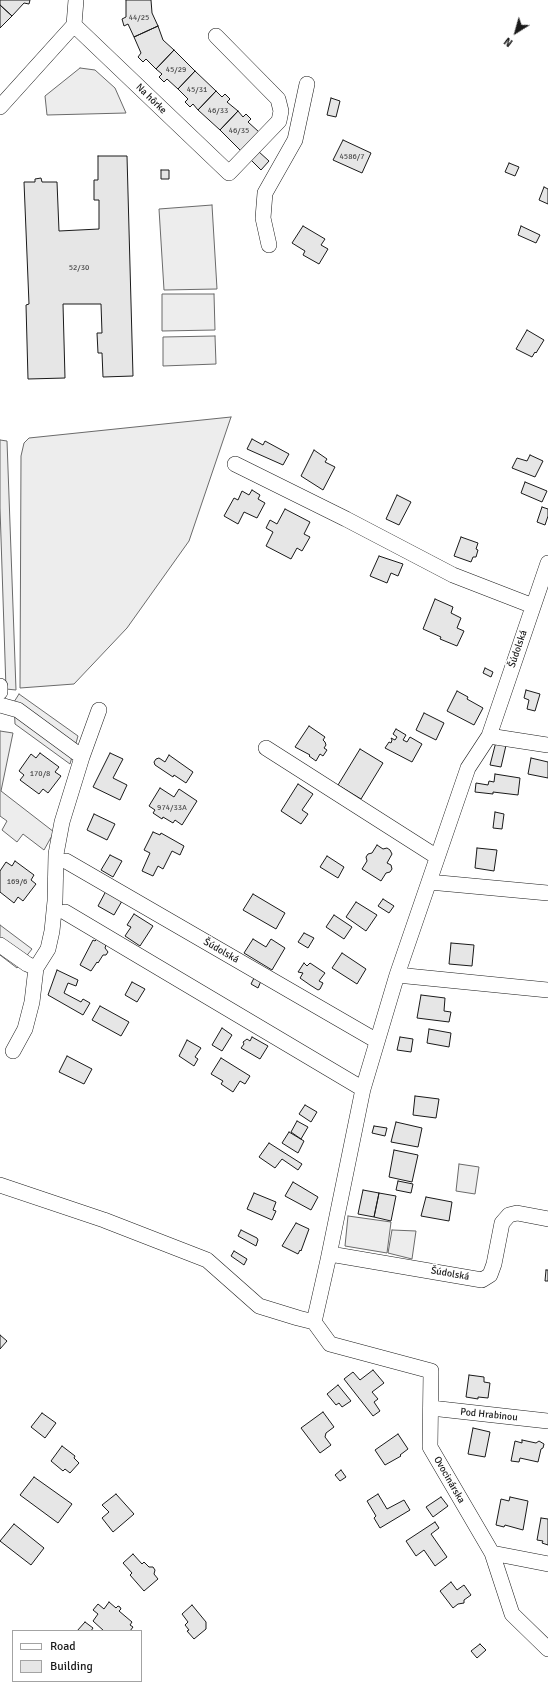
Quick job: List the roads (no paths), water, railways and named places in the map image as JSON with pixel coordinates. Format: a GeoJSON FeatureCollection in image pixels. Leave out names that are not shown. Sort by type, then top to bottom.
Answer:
{"type":"FeatureCollection","features":[{"type":"Feature","properties":{"kind":"street"},"geometry":{"type":"LineString","coordinates":[[0,107],[74,25],[76,0]]}},
{"type":"Feature","properties":{"kind":"street","name":"Na hôrke"},"geometry":{"type":"LineString","coordinates":[[74,25],[229,173],[279,121],[281,111]]}},
{"type":"Feature","properties":{"kind":"street"},"geometry":{"type":"LineString","coordinates":[[216,36],[278,99],[281,111],[300,115]]}},
{"type":"Feature","properties":{"kind":"street"},"geometry":{"type":"LineString","coordinates":[[269,245],[263,218],[265,193],[295,140],[307,84]]}},
{"type":"Feature","properties":{"kind":"street"},"geometry":{"type":"LineString","coordinates":[[235,464],[346,519],[453,575],[533,606]]}},
{"type":"Feature","properties":{"kind":"street","name":"Šúdolská"},"geometry":{"type":"LineString","coordinates":[[314,1322],[330,1254],[363,1089],[397,975],[468,768],[489,736],[548,563]]}},
{"type":"Feature","properties":{"kind":"street"},"geometry":{"type":"LineString","coordinates":[[0,686],[0,692]]}},
{"type":"Feature","properties":{"kind":"street"},"geometry":{"type":"LineString","coordinates":[[0,705],[18,710],[82,757]]}},
{"type":"Feature","properties":{"kind":"street"},"geometry":{"type":"LineString","coordinates":[[13,1051],[25,1029],[32,1002],[36,968],[48,949],[52,931],[55,901],[56,854],[62,822],[82,757],[99,710]]}},
{"type":"Feature","properties":{"kind":"street"},"geometry":{"type":"LineString","coordinates":[[489,736],[548,745]]}},
{"type":"Feature","properties":{"kind":"street"},"geometry":{"type":"LineString","coordinates":[[266,748],[437,857]]}},
{"type":"Feature","properties":{"kind":"street","name":"Šúdolská"},"geometry":{"type":"LineString","coordinates":[[66,861],[377,1040]]}},
{"type":"Feature","properties":{"kind":"street"},"geometry":{"type":"LineString","coordinates":[[429,882],[548,893]]}},
{"type":"Feature","properties":{"kind":"street"},"geometry":{"type":"LineString","coordinates":[[64,912],[363,1089]]}},
{"type":"Feature","properties":{"kind":"street"},"geometry":{"type":"LineString","coordinates":[[0,945],[27,964],[36,968]]}},
{"type":"Feature","properties":{"kind":"street"},"geometry":{"type":"LineString","coordinates":[[397,975],[548,990]]}},
{"type":"Feature","properties":{"kind":"street"},"geometry":{"type":"LineString","coordinates":[[0,1186],[104,1220],[207,1260],[259,1306],[314,1322]]}},
{"type":"Feature","properties":{"kind":"street","name":"Šúdolská"},"geometry":{"type":"LineString","coordinates":[[330,1254],[482,1280],[490,1275],[494,1264],[502,1223],[509,1215],[517,1213],[548,1219]]}},
{"type":"Feature","properties":{"kind":"street","name":"Ovocinárska"},"geometry":{"type":"LineString","coordinates":[[314,1322],[330,1344],[431,1370],[430,1447],[492,1553],[512,1614],[548,1649]]}},
{"type":"Feature","properties":{"kind":"street","name":"Pod Hrabinou"},"geometry":{"type":"LineString","coordinates":[[431,1408],[548,1421]]}},
{"type":"Feature","properties":{"kind":"street"},"geometry":{"type":"LineString","coordinates":[[492,1553],[548,1564]]}}]}
